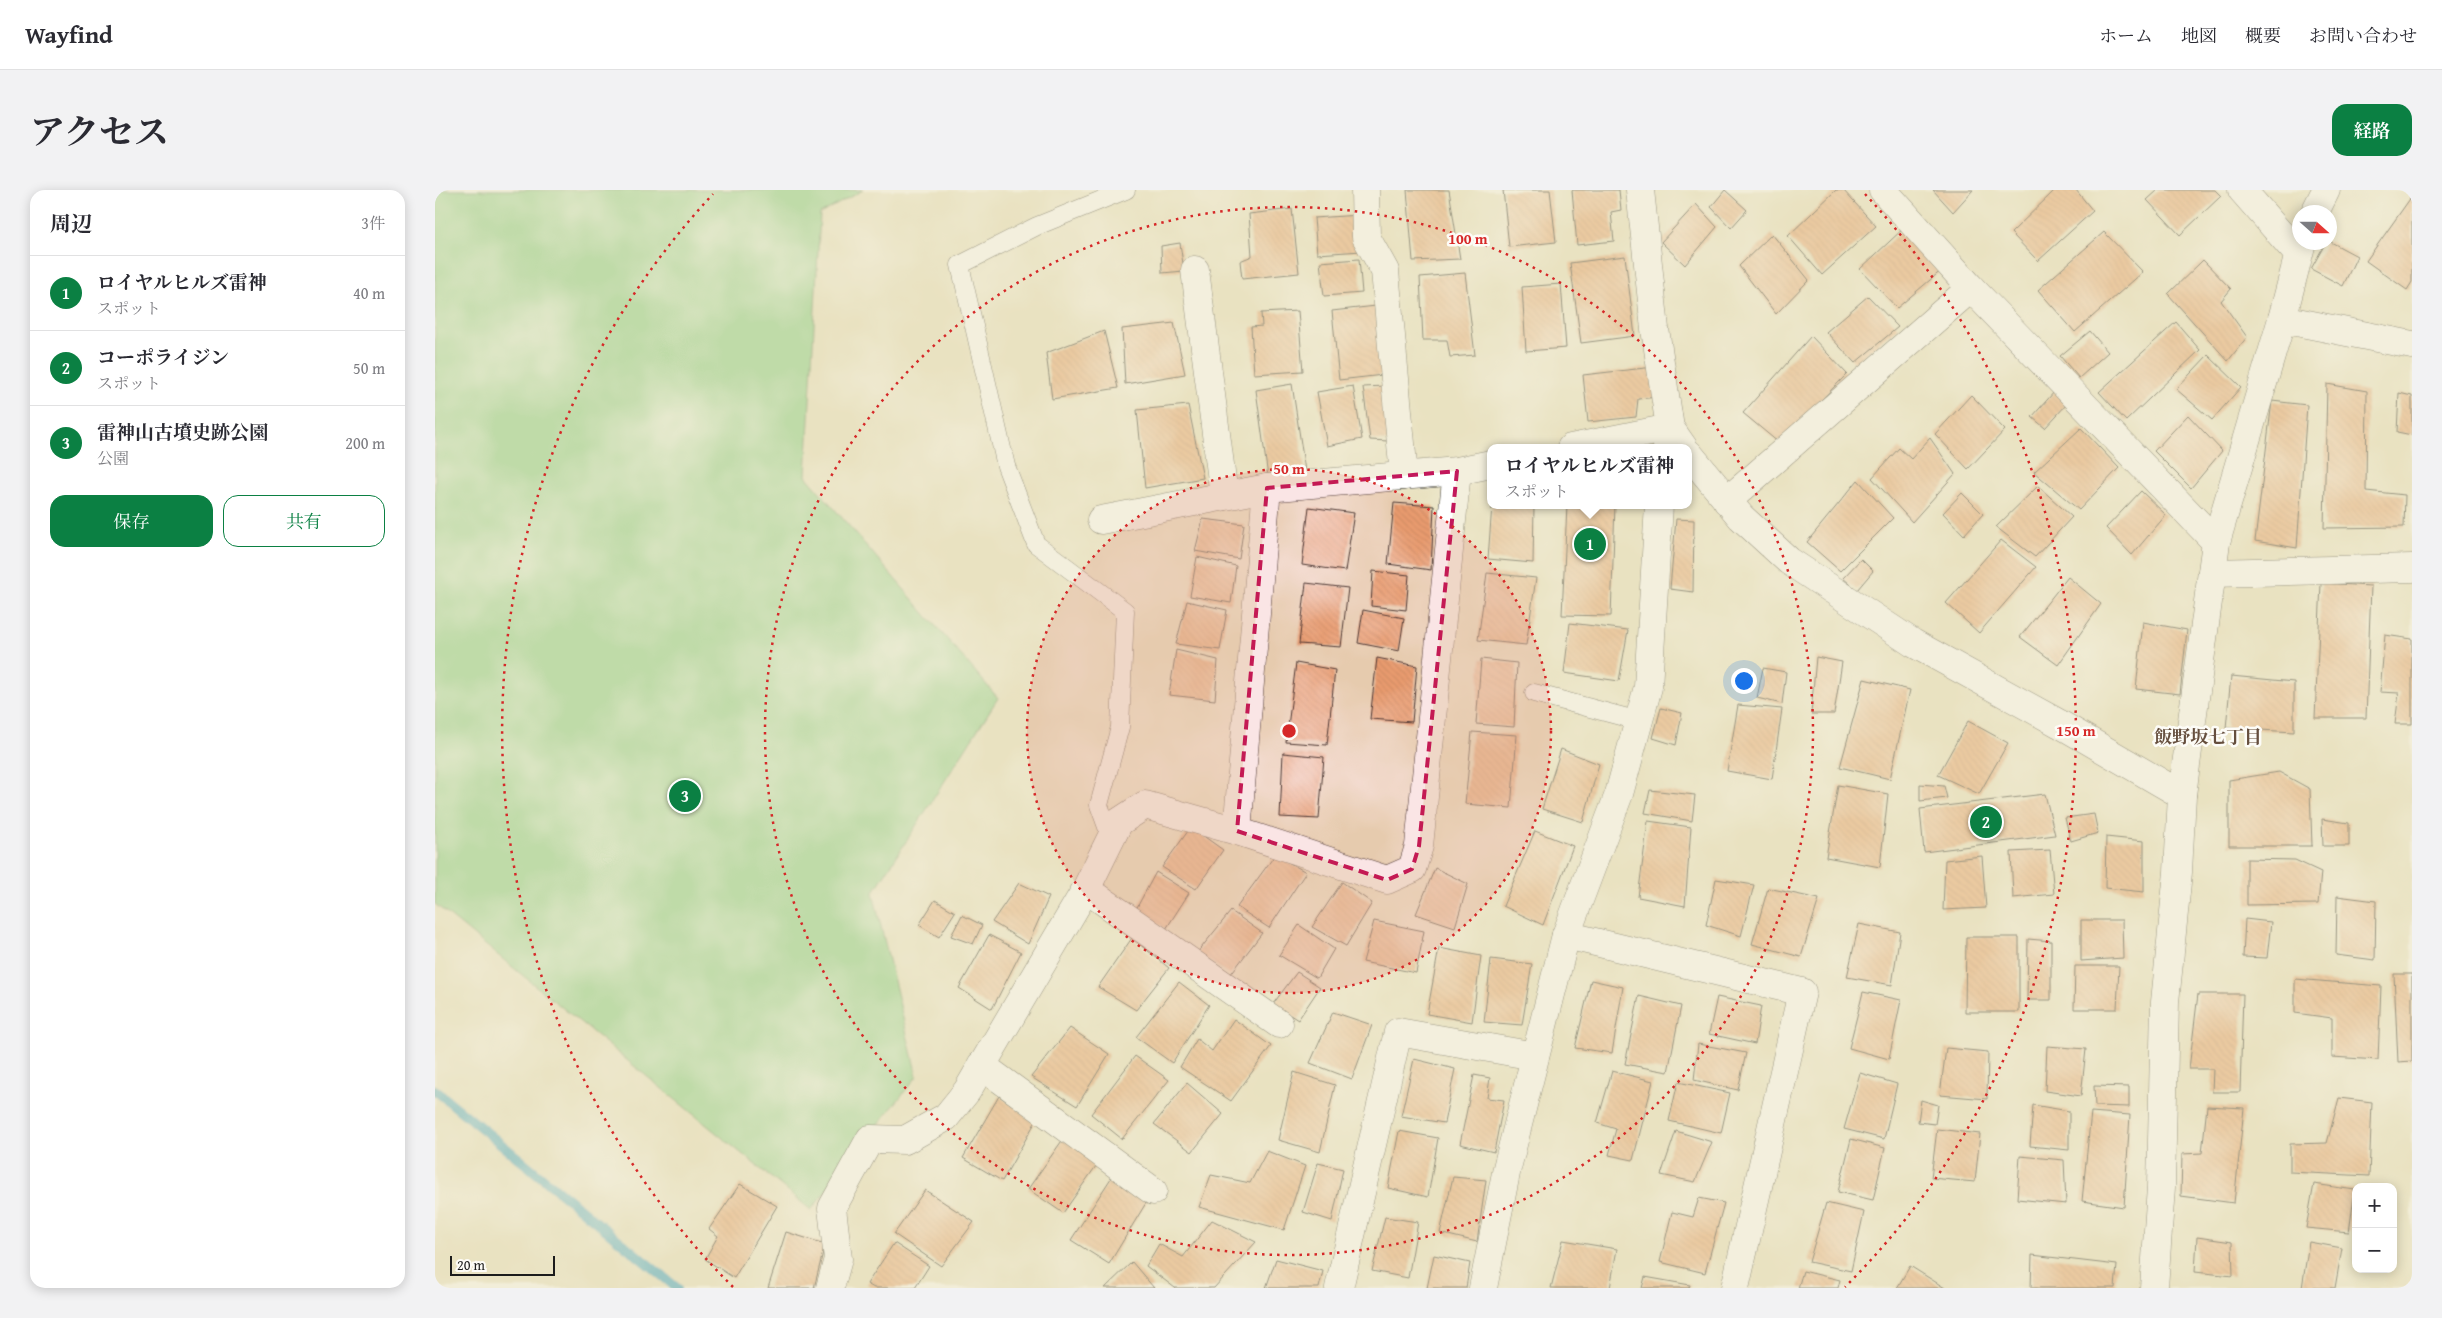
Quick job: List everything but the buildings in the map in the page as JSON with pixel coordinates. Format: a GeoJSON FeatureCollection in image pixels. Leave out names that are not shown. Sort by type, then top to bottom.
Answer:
{"type":"FeatureCollection","features":[{"type":"Feature","properties":{"kind":"street"},"geometry":{"type":"LineString","coordinates":[[1365,190],[1366,237],[1385,272],[1404,476]]}},
{"type":"Feature","properties":{"kind":"street"},"geometry":{"type":"LineString","coordinates":[[1630,444],[1674,441],[1655,328],[1640,190]]}},
{"type":"Feature","properties":{"kind":"street"},"geometry":{"type":"LineString","coordinates":[[1883,190],[1971,288],[2216,542]]}},
{"type":"Feature","properties":{"kind":"street"},"geometry":{"type":"LineString","coordinates":[[2242,190],[2292,240]]}},
{"type":"Feature","properties":{"kind":"street"},"geometry":{"type":"LineString","coordinates":[[2306,205],[2307,190]]}},
{"type":"Feature","properties":{"kind":"street"},"geometry":{"type":"LineString","coordinates":[[2318,205],[2326,190]]}},
{"type":"Feature","properties":{"kind":"street"},"geometry":{"type":"LineString","coordinates":[[2155,1288],[2161,1187],[2165,1002],[2178,872],[2182,795],[2216,542],[2282,319],[2299,250]]}},
{"type":"Feature","properties":{"kind":"street"},"geometry":{"type":"LineString","coordinates":[[1195,270],[1224,496]]}},
{"type":"Feature","properties":{"kind":"street"},"geometry":{"type":"LineString","coordinates":[[1727,500],[1971,288]]}},
{"type":"Feature","properties":{"kind":"street"},"geometry":{"type":"LineString","coordinates":[[2282,319],[2412,345]]}},
{"type":"Feature","properties":{"kind":"street"},"geometry":{"type":"LineString","coordinates":[[1692,458],[1741,517],[1789,561],[1913,643],[2060,724],[2182,795]]}},
{"type":"Feature","properties":{"kind":"street"},"geometry":{"type":"LineString","coordinates":[[1101,520],[1267,488],[1457,471],[1487,465]]}},
{"type":"Feature","properties":{"kind":"street"},"geometry":{"type":"LineString","coordinates":[[830,1288],[838,1259],[832,1208],[870,1139],[905,1140],[946,1117],[967,1091],[1086,889],[1119,822],[1145,805],[1237,830],[1387,880],[1412,869],[1419,846],[1457,471]]}},
{"type":"Feature","properties":{"kind":"street"},"geometry":{"type":"LineString","coordinates":[[1237,830],[1267,488]]}},
{"type":"Feature","properties":{"kind":"street"},"geometry":{"type":"LineString","coordinates":[[1483,1288],[1507,1168],[1566,935],[1619,794],[1648,688],[1659,509]]}},
{"type":"Feature","properties":{"kind":"street"},"geometry":{"type":"LineString","coordinates":[[2212,573],[2412,568]]}},
{"type":"Feature","properties":{"kind":"street"},"geometry":{"type":"LineString","coordinates":[[1086,889],[1279,1024]]}},
{"type":"Feature","properties":{"kind":"street"},"geometry":{"type":"LineString","coordinates":[[1566,935],[1801,992],[1735,1288]]}},
{"type":"Feature","properties":{"kind":"street"},"geometry":{"type":"LineString","coordinates":[[1339,1288],[1398,1032],[1535,1056]]}},
{"type":"Feature","properties":{"kind":"street"},"geometry":{"type":"LineString","coordinates":[[981,1065],[1153,1191]]}},
{"type":"Feature","properties":{"kind":"lane"},"geometry":{"type":"LineString","coordinates":[[1111,838],[1099,805],[1120,727],[1125,611],[1036,544],[1007,466],[960,265],[1037,226],[1126,190]]}},
{"type":"Feature","properties":{"kind":"lane"},"geometry":{"type":"LineString","coordinates":[[1534,693],[1639,721]]}},
{"type":"Feature","properties":{"kind":"highlighted area"},"geometry":{"type":"Polygon","coordinates":[[[1457,471],[1419,846],[1412,869],[1387,880],[1237,831],[1267,488],[1457,471]]]}},
{"type":"Feature","properties":{"kind":"green space"},"geometry":{"type":"Polygon","coordinates":[[[435,190],[863,190],[820,214],[806,476],[998,698],[873,893],[917,1076],[811,1210],[435,904],[435,190]]]}},
{"type":"Feature","properties":{"kind":"waterway"},"geometry":{"type":"LineString","coordinates":[[435,1090],[677,1288]]}},
{"type":"Feature","properties":{"kind":"place","name":"ロイヤルヒルズ雷神"},"geometry":{"type":"Point","coordinates":[1590,544]}},
{"type":"Feature","properties":{"kind":"place","name":"雷神山古墳史跡公園"},"geometry":{"type":"Point","coordinates":[685,796]}},
{"type":"Feature","properties":{"kind":"place","name":"コーポライジン"},"geometry":{"type":"Point","coordinates":[1986,822]}},
{"type":"Feature","properties":{"kind":"district","name":"飯野坂七丁目"},"geometry":{"type":"Point","coordinates":[2208,736]}}]}
